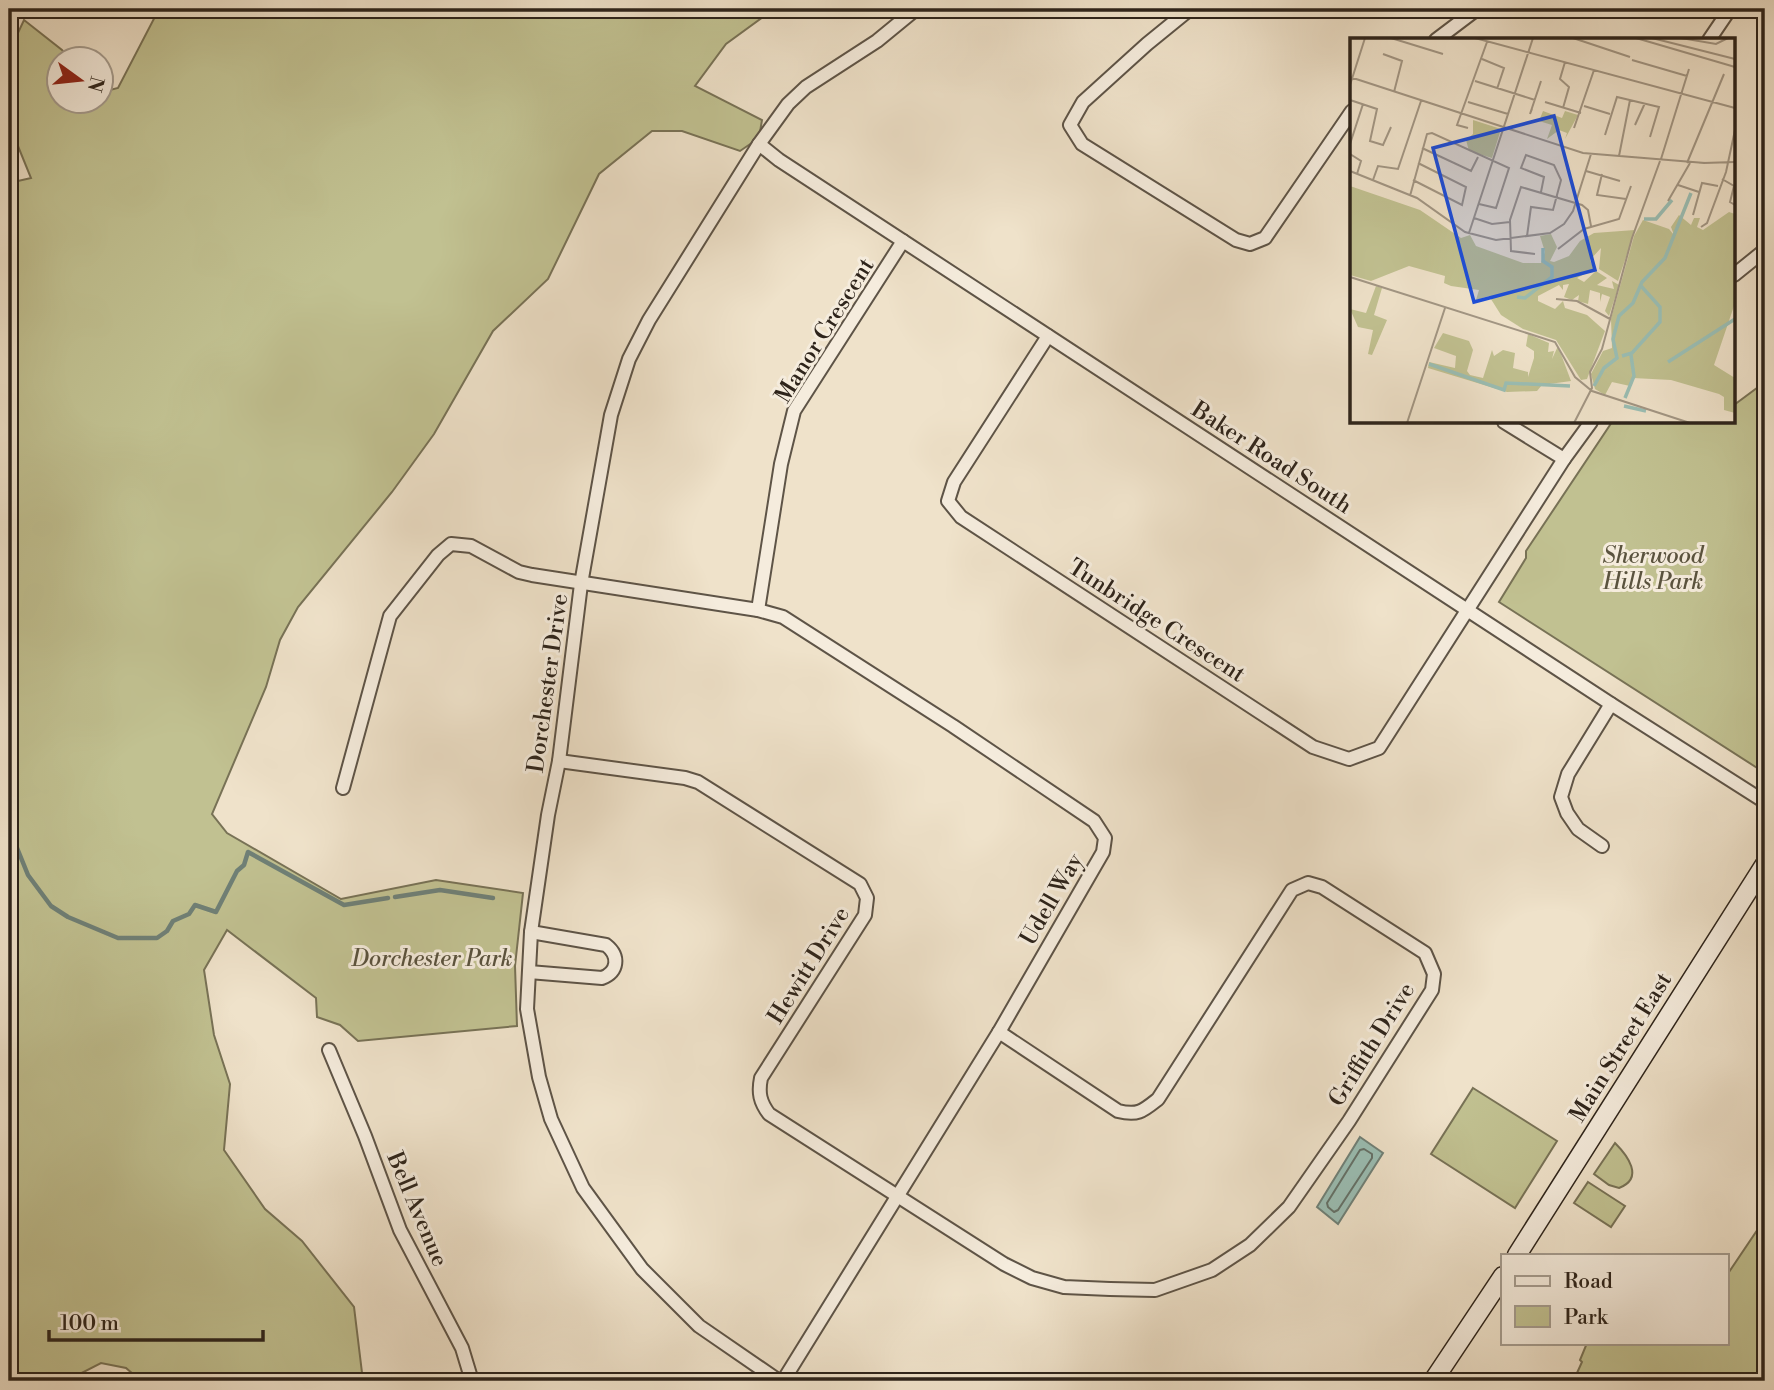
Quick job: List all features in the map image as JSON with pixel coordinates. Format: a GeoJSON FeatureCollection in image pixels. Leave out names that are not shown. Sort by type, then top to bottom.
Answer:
{"type":"FeatureCollection","features":[{"type":"Feature","properties":{"kind":"main road","name":"Main Street East"},"geometry":{"type":"LineString","coordinates":[[1518,1254],[1765,864]]}},
{"type":"Feature","properties":{"kind":"main road"},"geometry":{"type":"LineString","coordinates":[[1433,1381],[1501,1279]]}},
{"type":"Feature","properties":{"kind":"street","name":"Dorchester Drive"},"geometry":{"type":"LineString","coordinates":[[781,1381],[699,1326],[642,1269],[583,1188],[551,1119],[539,1077],[527,1009],[531,932],[548,815],[559,761],[581,583],[611,415],[629,359],[649,320],[759,144],[788,104],[806,87],[877,41],[916,9]]}},
{"type":"Feature","properties":{"kind":"street"},"geometry":{"type":"LineString","coordinates":[[1190,9],[1083,102],[1070,125],[1082,144],[1236,240],[1250,244],[1265,239],[1350,114]]}},
{"type":"Feature","properties":{"kind":"street"},"geometry":{"type":"LineString","coordinates":[[1439,38],[1477,9]]}},
{"type":"Feature","properties":{"kind":"street"},"geometry":{"type":"LineString","coordinates":[[1710,38],[1730,9]]}},
{"type":"Feature","properties":{"kind":"street","name":"Baker Road South"},"geometry":{"type":"LineString","coordinates":[[759,144],[1468,611],[1765,802]]}},
{"type":"Feature","properties":{"kind":"street","name":"Manor Crescent"},"geometry":{"type":"LineString","coordinates":[[758,610],[781,464],[794,411],[903,241]]}},
{"type":"Feature","properties":{"kind":"street"},"geometry":{"type":"LineString","coordinates":[[1736,273],[1765,250]]}},
{"type":"Feature","properties":{"kind":"street","name":"Tunbridge Crescent"},"geometry":{"type":"LineString","coordinates":[[1048,336],[954,482],[948,501],[961,517],[1313,747],[1349,759],[1379,748],[1468,611]]}},
{"type":"Feature","properties":{"kind":"street"},"geometry":{"type":"LineString","coordinates":[[1506,424],[1564,460]]}},
{"type":"Feature","properties":{"kind":"street"},"geometry":{"type":"LineString","coordinates":[[1468,611],[1590,424]]}},
{"type":"Feature","properties":{"kind":"street","name":"Udell Way"},"geometry":{"type":"LineString","coordinates":[[343,788],[390,616],[438,555],[451,544],[471,546],[519,572],[758,610],[783,617],[1094,821],[1105,838],[1103,852],[999,1032],[781,1381]]}},
{"type":"Feature","properties":{"kind":"street"},"geometry":{"type":"LineString","coordinates":[[1602,845],[1578,829],[1567,813],[1562,797],[1568,774],[1611,704]]}},
{"type":"Feature","properties":{"kind":"street","name":"Hewitt Drive"},"geometry":{"type":"LineString","coordinates":[[559,761],[698,782],[860,884],[867,898],[865,915],[761,1078],[760,1097],[769,1114],[898,1197]]}},
{"type":"Feature","properties":{"kind":"street","name":"Griffith Drive"},"geometry":{"type":"LineString","coordinates":[[898,1197],[1004,1264],[1032,1279],[1064,1287],[1156,1290],[1212,1270],[1250,1245],[1289,1207],[1349,1121],[1432,990],[1434,974],[1425,953],[1322,887],[1308,883],[1292,890],[1158,1099],[1133,1115],[1118,1111],[999,1032]]}},
{"type":"Feature","properties":{"kind":"street"},"geometry":{"type":"LineString","coordinates":[[528,972],[602,978],[613,971],[616,963],[615,955],[606,945],[531,932]]}},
{"type":"Feature","properties":{"kind":"street","name":"Bell Avenue"},"geometry":{"type":"LineString","coordinates":[[329,1050],[400,1230],[462,1348],[472,1381]]}},
{"type":"Feature","properties":{"kind":"green space","name":"Dorchester Park"},"geometry":{"type":"Polygon","coordinates":[[[159,9],[774,9],[726,44],[695,86],[762,120],[759,138],[740,151],[682,131],[652,131],[599,174],[548,279],[493,331],[434,434],[392,492],[298,607],[280,640],[266,687],[212,814],[227,833],[341,899],[436,880],[523,893],[515,966],[517,1026],[358,1041],[340,1025],[317,1017],[316,998],[227,930],[204,970],[214,1035],[230,1084],[224,1150],[265,1209],[302,1241],[354,1307],[363,1381],[141,1381],[126,1368],[101,1363],[66,1381],[21,1381],[9,1362],[9,183],[31,178],[9,124],[9,52],[24,20],[57,46],[46,46],[46,116],[116,116],[118,88],[159,9]]]}},
{"type":"Feature","properties":{"kind":"green space","name":"Sherwood Hills Park"},"geometry":{"type":"Polygon","coordinates":[[[1765,382],[1765,773],[1499,602],[1526,558],[1526,551],[1611,424],[1736,424],[1736,404],[1765,382]]]}},
{"type":"Feature","properties":{"kind":"green space"},"geometry":{"type":"Polygon","coordinates":[[[1473,1088],[1557,1141],[1515,1208],[1431,1154],[1473,1088]]]}},
{"type":"Feature","properties":{"kind":"green space"},"geometry":{"type":"Polygon","coordinates":[[[1615,1143],[1628,1160],[1632,1173],[1627,1184],[1619,1188],[1609,1185],[1594,1174],[1615,1143]]]}},
{"type":"Feature","properties":{"kind":"green space"},"geometry":{"type":"Polygon","coordinates":[[[1588,1182],[1625,1206],[1611,1227],[1574,1203],[1588,1182]]]}},
{"type":"Feature","properties":{"kind":"green space"},"geometry":{"type":"Polygon","coordinates":[[[1764,1220],[1765,1381],[1589,1381],[1577,1373],[1587,1344],[1728,1344],[1728,1274],[1764,1220]]]}},
{"type":"Feature","properties":{"kind":"water"},"geometry":{"type":"Polygon","coordinates":[[[1360,1137],[1383,1153],[1338,1224],[1317,1207],[1360,1137]]]}},
{"type":"Feature","properties":{"kind":"waterway"},"geometry":{"type":"LineString","coordinates":[[9,799],[16,813],[15,843],[28,875],[51,906],[68,917],[118,938],[157,938],[167,931],[173,921],[189,914],[195,905],[216,912],[237,871],[244,865],[248,852],[344,905],[388,898]]}},
{"type":"Feature","properties":{"kind":"waterway"},"geometry":{"type":"LineString","coordinates":[[395,897],[440,890],[493,898]]}}]}
